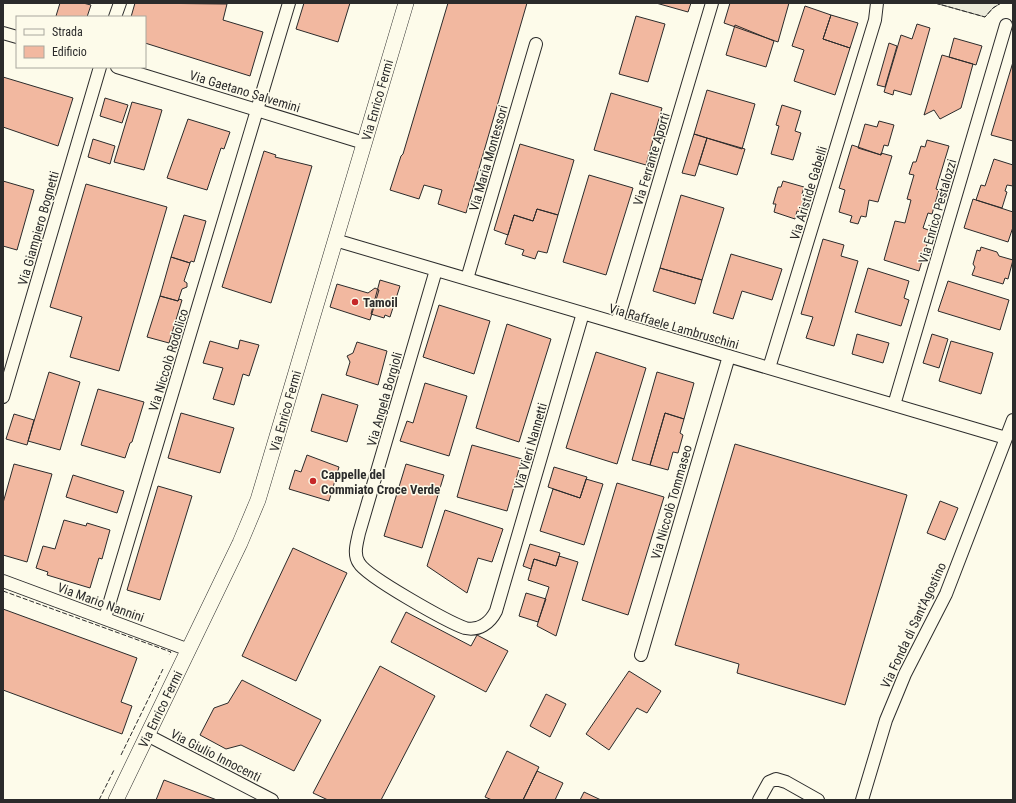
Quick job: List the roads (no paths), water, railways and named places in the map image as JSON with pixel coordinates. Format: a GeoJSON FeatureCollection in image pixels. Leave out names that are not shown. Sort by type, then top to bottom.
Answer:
{"type":"FeatureCollection","features":[{"type":"Feature","properties":{"kind":"street"},"geometry":{"type":"LineString","coordinates":[[115,16],[120,3]]}},
{"type":"Feature","properties":{"kind":"street","name":"Via Niccolò Rodolico"},"geometry":{"type":"LineString","coordinates":[[105,618],[289,3]]}},
{"type":"Feature","properties":{"kind":"street","name":"Via Enrico Fermi"},"geometry":{"type":"LineString","coordinates":[[116,800],[190,650],[240,543],[258,500],[406,3]]}},
{"type":"Feature","properties":{"kind":"street","name":"Via Ferrante Aporti"},"geometry":{"type":"LineString","coordinates":[[617,323],[712,3]]}},
{"type":"Feature","properties":{"kind":"street","name":"Via Aristide Gabelli"},"geometry":{"type":"LineString","coordinates":[[769,368],[873,26],[877,3]]}},
{"type":"Feature","properties":{"kind":"street","name":"Via Enrico Pestalozzi"},"geometry":{"type":"LineString","coordinates":[[894,405],[1006,25]]}},
{"type":"Feature","properties":{"kind":"street"},"geometry":{"type":"LineString","coordinates":[[3,33],[16,37]]}},
{"type":"Feature","properties":{"kind":"street","name":"Via Maria Montessori"},"geometry":{"type":"LineString","coordinates":[[466,279],[536,44]]}},
{"type":"Feature","properties":{"kind":"street","name":"Via Giampiero Bognetti"},"geometry":{"type":"LineString","coordinates":[[3,397],[100,68]]}},
{"type":"Feature","properties":{"kind":"street","name":"Via Gaetano Salvemini"},"geometry":{"type":"LineString","coordinates":[[120,68],[364,143]]}},
{"type":"Feature","properties":{"kind":"street","name":"Via Raffaele Lambruschini"},"geometry":{"type":"LineString","coordinates":[[335,240],[1006,438]]}},
{"type":"Feature","properties":{"kind":"street","name":"Via Angela Borgioli"},"geometry":{"type":"LineString","coordinates":[[436,270],[359,533],[356,558],[363,569],[376,579],[465,628],[477,628],[490,620],[496,611],[504,588]]}},
{"type":"Feature","properties":{"kind":"street","name":"Via Vieri Nannetti"},"geometry":{"type":"LineString","coordinates":[[504,588],[582,313]]}},
{"type":"Feature","properties":{"kind":"street","name":"Via Niccolò Tommaseo"},"geometry":{"type":"LineString","coordinates":[[641,656],[729,356]]}},
{"type":"Feature","properties":{"kind":"street","name":"Via Fonda di Sant'Agostino"},"geometry":{"type":"LineString","coordinates":[[862,800],[884,727],[896,696],[905,674],[946,594],[1013,420]]}},
{"type":"Feature","properties":{"kind":"street","name":"Via Mario Nannini"},"geometry":{"type":"LineString","coordinates":[[3,581],[190,650]]}},
{"type":"Feature","properties":{"kind":"street","name":"Via Giulio Innocenti"},"geometry":{"type":"LineString","coordinates":[[147,735],[272,800]]}},
{"type":"Feature","properties":{"kind":"street"},"geometry":{"type":"LineString","coordinates":[[759,800],[769,782],[776,779],[786,782],[818,800]]}},
{"type":"Feature","properties":{"kind":"place","name":"Tamoil"},"geometry":{"type":"Point","coordinates":[355,302]}},
{"type":"Feature","properties":{"kind":"place","name":"Cappelle del Commiato Croce Verde"},"geometry":{"type":"Point","coordinates":[313,481]}}]}
